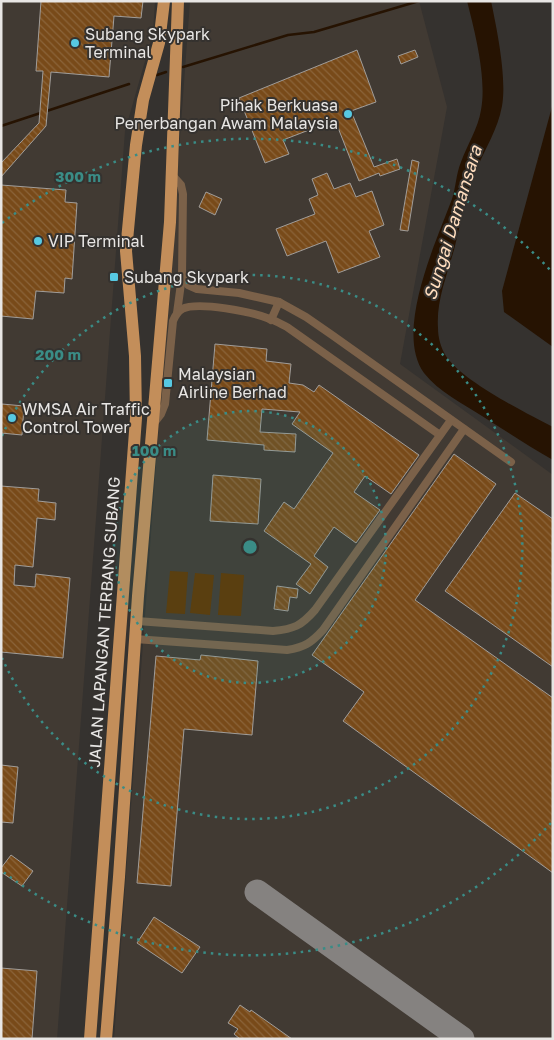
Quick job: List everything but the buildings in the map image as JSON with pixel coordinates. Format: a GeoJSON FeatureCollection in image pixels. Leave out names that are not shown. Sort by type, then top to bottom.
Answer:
{"type":"FeatureCollection","features":[{"type":"Feature","properties":{"kind":"main road","name":"JALAN LAPANGAN TERBANG SUBANG"},"geometry":{"type":"LineString","coordinates":[[90,1039],[136,418],[135,356],[126,251],[136,145],[143,100],[159,43],[164,1]]}},
{"type":"Feature","properties":{"kind":"main road","name":"JALAN LAPANGAN TERBANG SUBANG"},"geometry":{"type":"LineString","coordinates":[[106,1039],[135,639],[170,222],[178,1]]}},
{"type":"Feature","properties":{"kind":"street"},"geometry":{"type":"LineString","coordinates":[[154,423],[161,414],[165,404],[173,321],[182,276],[183,194],[181,184],[172,175]]}},
{"type":"Feature","properties":{"kind":"street"},"geometry":{"type":"LineString","coordinates":[[182,276],[188,285],[197,289],[239,293],[278,302],[306,317],[511,462]]}},
{"type":"Feature","properties":{"kind":"street"},"geometry":{"type":"LineString","coordinates":[[236,310],[239,293]]}},
{"type":"Feature","properties":{"kind":"street"},"geometry":{"type":"LineString","coordinates":[[271,320],[278,302]]}},
{"type":"Feature","properties":{"kind":"street"},"geometry":{"type":"LineString","coordinates":[[176,313],[191,306],[236,310],[271,320],[287,327],[440,435]]}},
{"type":"Feature","properties":{"kind":"street"},"geometry":{"type":"LineString","coordinates":[[137,621],[273,631],[289,630],[304,623],[451,420]]}},
{"type":"Feature","properties":{"kind":"street"},"geometry":{"type":"LineString","coordinates":[[135,639],[287,650],[303,647],[323,630],[464,429]]}},
{"type":"Feature","properties":{"kind":"shaded area"},"geometry":{"type":"Polygon","coordinates":[[[1,1],[155,1],[153,33],[125,131],[57,1039],[1,1039],[1,1]]]}},
{"type":"Feature","properties":{"kind":"shaded area"},"geometry":{"type":"Polygon","coordinates":[[[190,1],[419,1],[447,107],[400,364],[553,475],[553,1039],[114,1039],[190,1]]]}},
{"type":"Feature","properties":{"kind":"shaded area"},"geometry":{"type":"Polygon","coordinates":[[[170,571],[188,572],[185,614],[166,613],[170,571]]]}},
{"type":"Feature","properties":{"kind":"shaded area"},"geometry":{"type":"Polygon","coordinates":[[[195,573],[214,575],[210,615],[190,613],[195,573]]]}},
{"type":"Feature","properties":{"kind":"shaded area"},"geometry":{"type":"Polygon","coordinates":[[[221,573],[244,575],[241,616],[218,615],[221,573]]]}},
{"type":"Feature","properties":{"kind":"water","name":"Sungai Damansara"},"geometry":{"type":"Polygon","coordinates":[[[467,1],[491,1],[501,54],[503,95],[498,123],[469,188],[443,287],[438,318],[439,339],[446,356],[466,376],[495,396],[553,427],[553,460],[444,392],[424,373],[416,356],[413,335],[415,311],[421,287],[428,262],[452,199],[459,167],[481,110],[481,70],[477,41],[467,1]]]}},
{"type":"Feature","properties":{"kind":"water"},"geometry":{"type":"Polygon","coordinates":[[[553,103],[553,347],[504,312],[502,291],[553,103]]]}},
{"type":"Feature","properties":{"kind":"waterway"},"geometry":{"type":"LineString","coordinates":[[183,67],[288,35],[314,32],[419,1]]}},
{"type":"Feature","properties":{"kind":"waterway"},"geometry":{"type":"LineString","coordinates":[[157,75],[166,72]]}},
{"type":"Feature","properties":{"kind":"waterway"},"geometry":{"type":"LineString","coordinates":[[1,126],[129,84]]}},
{"type":"Feature","properties":{"kind":"taxiway"},"geometry":{"type":"LineString","coordinates":[[257,892],[462,1039]]}},
{"type":"Feature","properties":{"kind":"place","name":"Subang Skypark Terminal"},"geometry":{"type":"Point","coordinates":[75,43]}},
{"type":"Feature","properties":{"kind":"place","name":"Pihak Berkuasa Penerbangan Awam Malaysia"},"geometry":{"type":"Point","coordinates":[348,114]}},
{"type":"Feature","properties":{"kind":"place","name":"VIP Terminal"},"geometry":{"type":"Point","coordinates":[38,241]}},
{"type":"Feature","properties":{"kind":"place","name":"Subang Skypark"},"geometry":{"type":"Point","coordinates":[114,277]}},
{"type":"Feature","properties":{"kind":"place","name":"Malaysian Airline Berhad"},"geometry":{"type":"Point","coordinates":[168,383]}},
{"type":"Feature","properties":{"kind":"place","name":"WMSA Air Traffic Control Tower"},"geometry":{"type":"Point","coordinates":[12,418]}}]}
